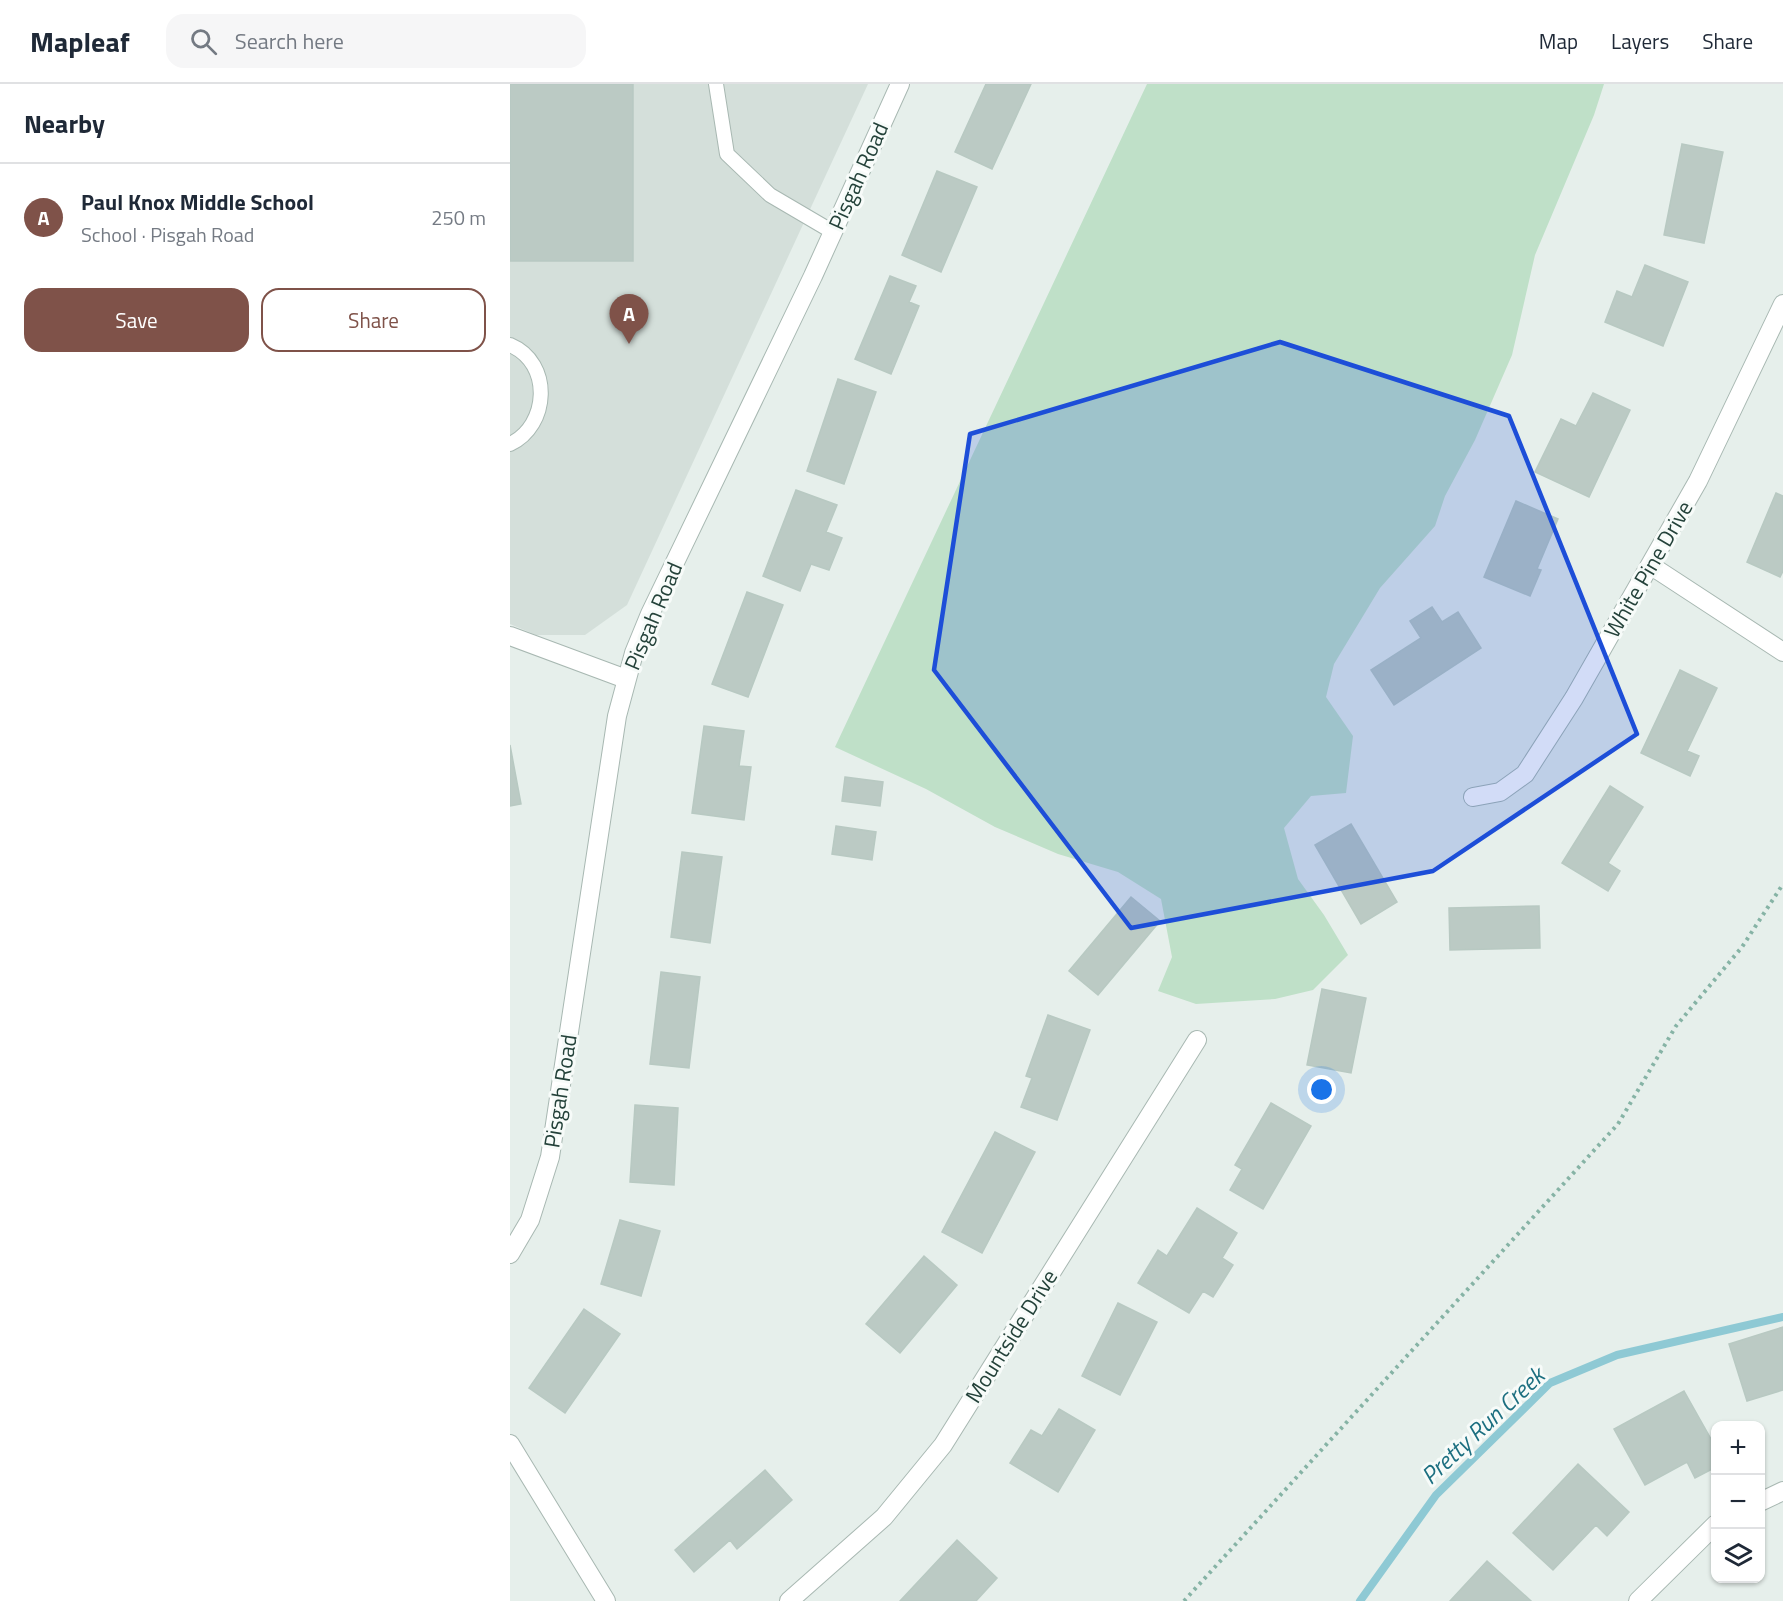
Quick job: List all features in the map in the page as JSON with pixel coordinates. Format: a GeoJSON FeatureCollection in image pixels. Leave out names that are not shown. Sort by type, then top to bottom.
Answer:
{"type":"FeatureCollection","features":[{"type":"Feature","properties":{"kind":"street","name":"Pisgah Road"},"geometry":{"type":"LineString","coordinates":[[510,1254],[530,1220],[542,1189],[550,1157],[617,716],[626,679],[650,614],[833,232],[900,84]]}},
{"type":"Feature","properties":{"kind":"street","name":"White Pine Drive"},"geometry":{"type":"LineString","coordinates":[[1473,796],[1500,792],[1525,774],[1574,698],[1698,481],[1783,304]]}},
{"type":"Feature","properties":{"kind":"street"},"geometry":{"type":"LineString","coordinates":[[1650,565],[1783,652]]}},
{"type":"Feature","properties":{"kind":"street"},"geometry":{"type":"LineString","coordinates":[[510,636],[626,679]]}},
{"type":"Feature","properties":{"kind":"street","name":"Mountside Drive"},"geometry":{"type":"LineString","coordinates":[[789,1601],[885,1517],[943,1444],[1197,1040]]}},
{"type":"Feature","properties":{"kind":"street"},"geometry":{"type":"LineString","coordinates":[[510,1444],[606,1601]]}},
{"type":"Feature","properties":{"kind":"street"},"geometry":{"type":"LineString","coordinates":[[1765,1500],[1783,1491]]}},
{"type":"Feature","properties":{"kind":"street"},"geometry":{"type":"LineString","coordinates":[[1638,1601],[1711,1529]]}},
{"type":"Feature","properties":{"kind":"lane"},"geometry":{"type":"LineString","coordinates":[[716,84],[727,154],[770,195],[833,232]]}},
{"type":"Feature","properties":{"kind":"lane"},"geometry":{"type":"LineString","coordinates":[[510,345],[528,359],[538,374],[542,392],[540,411],[532,427],[510,444]]}},
{"type":"Feature","properties":{"kind":"path"},"geometry":{"type":"LineString","coordinates":[[1184,1601],[1618,1124],[1676,1026],[1742,947],[1783,884]]}},
{"type":"Feature","properties":{"kind":"highlighted area"},"geometry":{"type":"Polygon","coordinates":[[[1280,342],[1509,416],[1637,734],[1433,871],[1131,928],[934,670],[970,434],[1280,342]]]}},
{"type":"Feature","properties":{"kind":"shaded area"},"geometry":{"type":"Polygon","coordinates":[[[510,84],[868,84],[627,605],[585,635],[536,635],[510,624],[510,84]]]}},
{"type":"Feature","properties":{"kind":"green space"},"geometry":{"type":"Polygon","coordinates":[[[1147,84],[1604,84],[1594,115],[1535,255],[1512,355],[1475,440],[1445,496],[1435,526],[1380,588],[1334,664],[1326,697],[1353,736],[1346,793],[1311,796],[1284,828],[1298,879],[1324,915],[1348,955],[1313,990],[1275,999],[1196,1004],[1158,991],[1172,957],[1161,899],[1118,872],[1058,854],[995,827],[926,789],[835,747],[1147,84]]]}},
{"type":"Feature","properties":{"kind":"building"},"geometry":{"type":"Polygon","coordinates":[[[510,84],[633,84],[633,261],[510,261],[510,84]]]}},
{"type":"Feature","properties":{"kind":"building"},"geometry":{"type":"Polygon","coordinates":[[[986,84],[1031,84],[992,169],[955,152],[986,84]]]}},
{"type":"Feature","properties":{"kind":"building"},"geometry":{"type":"Polygon","coordinates":[[[1682,144],[1723,152],[1704,243],[1664,235],[1682,144]]]}},
{"type":"Feature","properties":{"kind":"building"},"geometry":{"type":"Polygon","coordinates":[[[937,171],[977,187],[941,272],[902,255],[937,171]]]}},
{"type":"Feature","properties":{"kind":"building"},"geometry":{"type":"Polygon","coordinates":[[[1645,265],[1688,282],[1663,346],[1605,322],[1617,291],[1632,297],[1645,265]]]}},
{"type":"Feature","properties":{"kind":"building"},"geometry":{"type":"Polygon","coordinates":[[[890,276],[916,286],[909,302],[919,306],[891,374],[855,359],[890,276]]]}},
{"type":"Feature","properties":{"kind":"building"},"geometry":{"type":"Polygon","coordinates":[[[838,379],[876,392],[844,484],[807,471],[838,379]]]}},
{"type":"Feature","properties":{"kind":"building"},"geometry":{"type":"Polygon","coordinates":[[[1593,393],[1630,410],[1589,497],[1535,472],[1561,419],[1576,426],[1593,393]]]}},
{"type":"Feature","properties":{"kind":"building"},"geometry":{"type":"Polygon","coordinates":[[[796,490],[837,505],[826,532],[842,538],[829,570],[811,564],[800,591],[763,576],[796,490]]]}},
{"type":"Feature","properties":{"kind":"building"},"geometry":{"type":"Polygon","coordinates":[[[1776,493],[1783,496],[1783,571],[1780,577],[1747,562],[1776,493]]]}},
{"type":"Feature","properties":{"kind":"building"},"geometry":{"type":"Polygon","coordinates":[[[1516,501],[1558,519],[1537,569],[1541,570],[1530,596],[1484,577],[1516,501]]]}},
{"type":"Feature","properties":{"kind":"building"},"geometry":{"type":"Polygon","coordinates":[[[747,592],[783,605],[748,697],[712,684],[747,592]]]}},
{"type":"Feature","properties":{"kind":"building"},"geometry":{"type":"Polygon","coordinates":[[[1432,607],[1442,622],[1458,612],[1481,648],[1394,705],[1371,670],[1421,638],[1410,621],[1432,607]]]}},
{"type":"Feature","properties":{"kind":"building"},"geometry":{"type":"Polygon","coordinates":[[[1680,670],[1717,688],[1687,751],[1699,756],[1690,776],[1641,753],[1680,670]]]}},
{"type":"Feature","properties":{"kind":"building"},"geometry":{"type":"Polygon","coordinates":[[[704,726],[744,731],[739,766],[751,767],[744,820],[692,813],[704,726]]]}},
{"type":"Feature","properties":{"kind":"building"},"geometry":{"type":"Polygon","coordinates":[[[510,745],[521,804],[510,806],[510,745]]]}},
{"type":"Feature","properties":{"kind":"building"},"geometry":{"type":"Polygon","coordinates":[[[845,777],[883,782],[880,806],[842,801],[845,777]]]}},
{"type":"Feature","properties":{"kind":"building"},"geometry":{"type":"Polygon","coordinates":[[[1610,786],[1643,807],[1608,863],[1620,871],[1608,891],[1562,863],[1610,786]]]}},
{"type":"Feature","properties":{"kind":"building"},"geometry":{"type":"Polygon","coordinates":[[[1351,824],[1397,902],[1361,924],[1315,845],[1351,824]]]}},
{"type":"Feature","properties":{"kind":"building"},"geometry":{"type":"Polygon","coordinates":[[[836,826],[876,832],[872,860],[832,854],[836,826]]]}},
{"type":"Feature","properties":{"kind":"building"},"geometry":{"type":"Polygon","coordinates":[[[682,852],[722,857],[710,943],[671,937],[682,852]]]}},
{"type":"Feature","properties":{"kind":"building"},"geometry":{"type":"Polygon","coordinates":[[[1131,897],[1160,921],[1098,995],[1069,971],[1131,897]]]}},
{"type":"Feature","properties":{"kind":"building"},"geometry":{"type":"Polygon","coordinates":[[[1539,906],[1540,948],[1450,950],[1449,908],[1539,906]]]}},
{"type":"Feature","properties":{"kind":"building"},"geometry":{"type":"Polygon","coordinates":[[[661,972],[700,977],[689,1068],[650,1064],[661,972]]]}},
{"type":"Feature","properties":{"kind":"building"},"geometry":{"type":"Polygon","coordinates":[[[1322,989],[1366,998],[1351,1073],[1307,1065],[1322,989]]]}},
{"type":"Feature","properties":{"kind":"building"},"geometry":{"type":"Polygon","coordinates":[[[1048,1015],[1090,1030],[1057,1120],[1021,1107],[1032,1078],[1026,1076],[1048,1015]]]}},
{"type":"Feature","properties":{"kind":"building"},"geometry":{"type":"Polygon","coordinates":[[[1271,1103],[1311,1126],[1263,1209],[1230,1190],[1242,1169],[1235,1165],[1271,1103]]]}},
{"type":"Feature","properties":{"kind":"building"},"geometry":{"type":"Polygon","coordinates":[[[635,1105],[678,1108],[674,1185],[630,1182],[635,1105]]]}},
{"type":"Feature","properties":{"kind":"building"},"geometry":{"type":"Polygon","coordinates":[[[995,1132],[1035,1152],[982,1253],[942,1232],[995,1132]]]}},
{"type":"Feature","properties":{"kind":"building"},"geometry":{"type":"Polygon","coordinates":[[[1197,1208],[1237,1233],[1222,1258],[1233,1265],[1213,1297],[1203,1291],[1189,1313],[1138,1283],[1158,1250],[1167,1256],[1197,1208]]]}},
{"type":"Feature","properties":{"kind":"building"},"geometry":{"type":"Polygon","coordinates":[[[620,1220],[660,1231],[641,1296],[601,1284],[620,1220]]]}},
{"type":"Feature","properties":{"kind":"building"},"geometry":{"type":"Polygon","coordinates":[[[924,1256],[957,1285],[900,1353],[866,1324],[924,1256]]]}},
{"type":"Feature","properties":{"kind":"building"},"geometry":{"type":"Polygon","coordinates":[[[1118,1303],[1157,1322],[1120,1395],[1082,1376],[1118,1303]]]}},
{"type":"Feature","properties":{"kind":"building"},"geometry":{"type":"Polygon","coordinates":[[[584,1309],[620,1334],[565,1413],[529,1388],[584,1309]]]}},
{"type":"Feature","properties":{"kind":"building"},"geometry":{"type":"Polygon","coordinates":[[[1783,1327],[1783,1390],[1747,1401],[1729,1344],[1783,1327]]]}},
{"type":"Feature","properties":{"kind":"building"},"geometry":{"type":"Polygon","coordinates":[[[1684,1391],[1711,1439],[1711,1470],[1695,1478],[1687,1462],[1645,1485],[1614,1429],[1684,1391]]]}},
{"type":"Feature","properties":{"kind":"building"},"geometry":{"type":"Polygon","coordinates":[[[1059,1409],[1095,1430],[1058,1492],[1010,1463],[1031,1430],[1042,1436],[1059,1409]]]}},
{"type":"Feature","properties":{"kind":"building"},"geometry":{"type":"Polygon","coordinates":[[[1578,1464],[1629,1512],[1607,1536],[1596,1525],[1553,1570],[1513,1533],[1578,1464]]]}},
{"type":"Feature","properties":{"kind":"building"},"geometry":{"type":"Polygon","coordinates":[[[765,1470],[792,1500],[737,1549],[730,1540],[694,1572],[675,1550],[765,1470]]]}},
{"type":"Feature","properties":{"kind":"building"},"geometry":{"type":"Polygon","coordinates":[[[957,1540],[997,1578],[976,1601],[900,1601],[957,1540]]]}},
{"type":"Feature","properties":{"kind":"building"},"geometry":{"type":"Polygon","coordinates":[[[1487,1561],[1531,1601],[1450,1601],[1487,1561]]]}},
{"type":"Feature","properties":{"kind":"waterway","name":"Pretty Run Creek"},"geometry":{"type":"LineString","coordinates":[[1360,1601],[1436,1495],[1550,1383],[1617,1355],[1783,1317]]}},
{"type":"Feature","properties":{"kind":"place","name":"Paul Knox Middle School"},"geometry":{"type":"Point","coordinates":[629,344]}}]}
